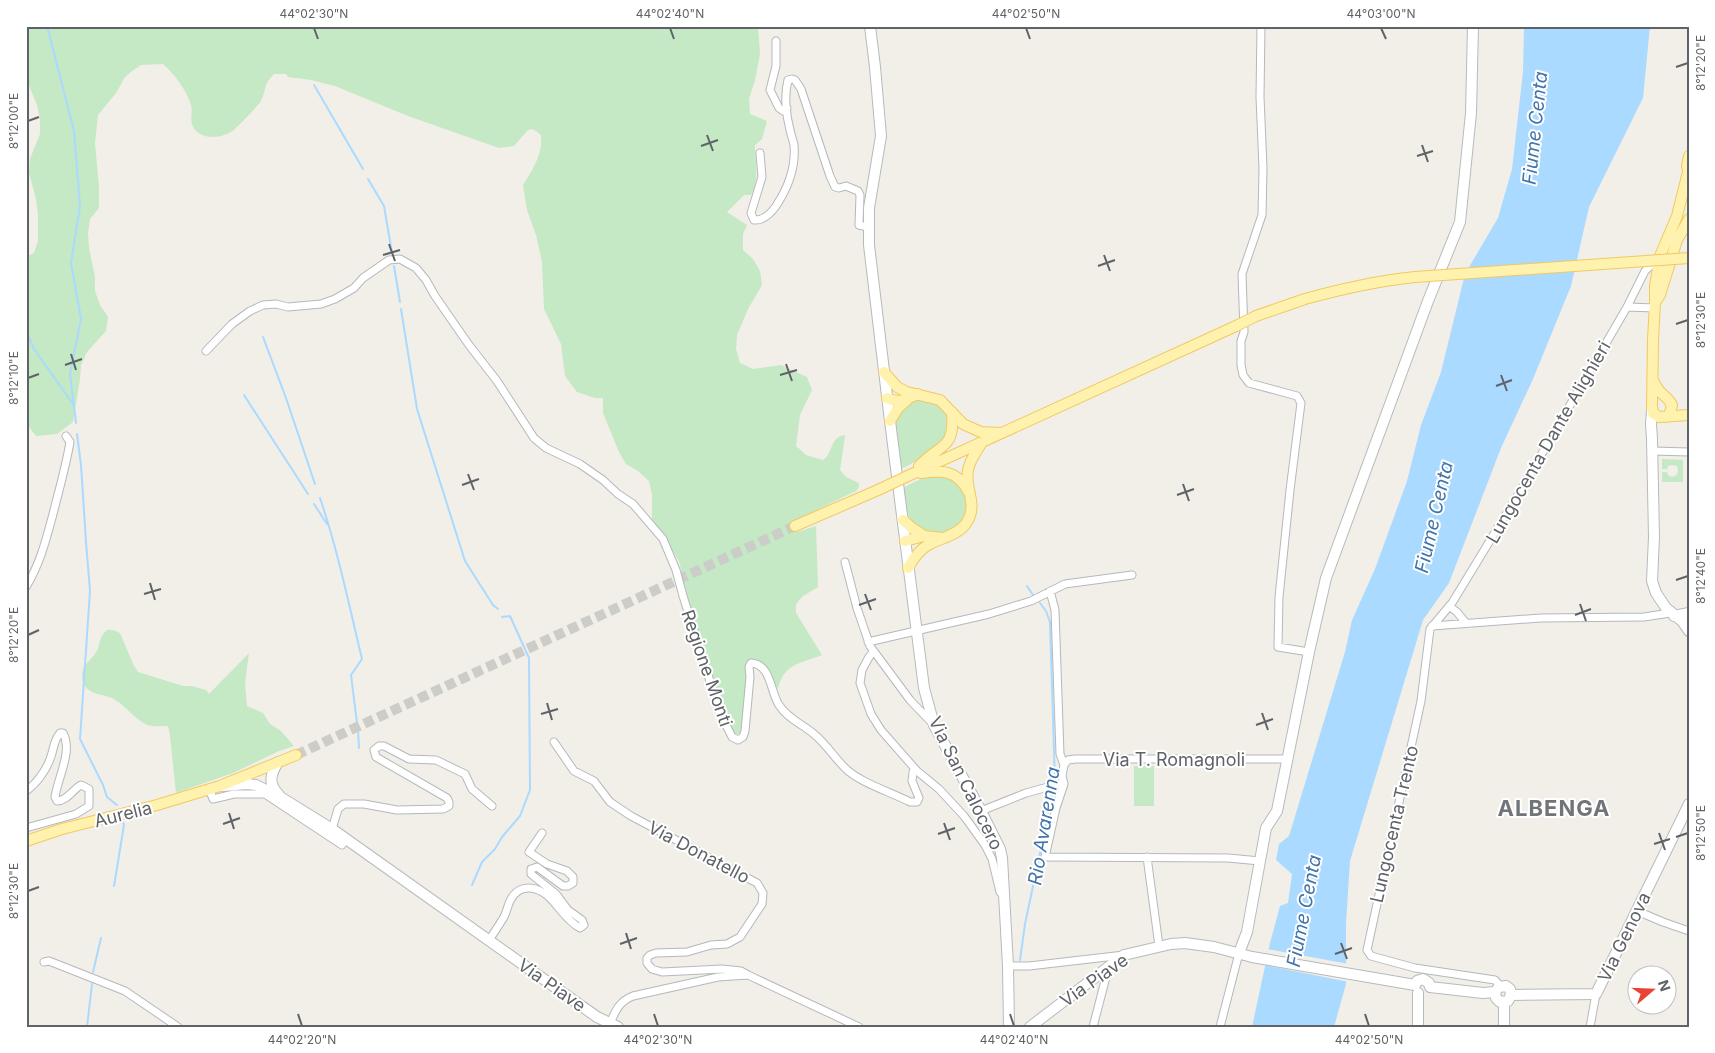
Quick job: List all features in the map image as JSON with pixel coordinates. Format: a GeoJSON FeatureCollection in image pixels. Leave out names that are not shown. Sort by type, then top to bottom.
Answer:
{"type":"FeatureCollection","features":[{"type":"Feature","properties":{"kind":"main road","name":"Via San Calocero"},"geometry":{"type":"LineString","coordinates":[[870,26],[881,136],[870,208],[869,245],[924,688],[934,725],[1000,849],[1008,966],[1008,1027]]}},
{"type":"Feature","properties":{"kind":"main road"},"geometry":{"type":"LineString","coordinates":[[1239,953],[1247,932],[1266,828],[1277,811],[1326,578],[1428,301],[1460,222],[1471,112],[1472,26]]}},
{"type":"Feature","properties":{"kind":"main road"},"geometry":{"type":"LineString","coordinates":[[1683,620],[1660,601],[1652,582],[1654,529],[1651,424],[1655,286],[1660,256],[1677,216],[1688,172],[1689,156]]}},
{"type":"Feature","properties":{"kind":"main road"},"geometry":{"type":"LineString","coordinates":[[1655,305],[1660,295],[1677,240],[1689,219]]}},
{"type":"Feature","properties":{"kind":"main road"},"geometry":{"type":"LineString","coordinates":[[795,526],[1004,433],[1256,316],[1305,299],[1378,281],[1415,277],[1689,258]]}},
{"type":"Feature","properties":{"kind":"main road"},"geometry":{"type":"LineString","coordinates":[[884,372],[907,396]]}},
{"type":"Feature","properties":{"kind":"main road"},"geometry":{"type":"LineString","coordinates":[[1652,378],[1657,391],[1687,415]]}},
{"type":"Feature","properties":{"kind":"main road"},"geometry":{"type":"LineString","coordinates":[[887,398],[892,401],[918,394],[940,400],[963,424],[981,432],[1004,433]]}},
{"type":"Feature","properties":{"kind":"main road"},"geometry":{"type":"LineString","coordinates":[[890,421],[907,396]]}},
{"type":"Feature","properties":{"kind":"main road"},"geometry":{"type":"LineString","coordinates":[[1652,406],[1659,397],[1668,401]]}},
{"type":"Feature","properties":{"kind":"main road"},"geometry":{"type":"LineString","coordinates":[[1652,439],[1657,424],[1670,413],[1668,401]]}},
{"type":"Feature","properties":{"kind":"main road"},"geometry":{"type":"LineString","coordinates":[[1652,406],[1656,415],[1664,417],[1687,415]]}},
{"type":"Feature","properties":{"kind":"main road"},"geometry":{"type":"LineString","coordinates":[[912,474],[949,440],[952,433],[952,412]]}},
{"type":"Feature","properties":{"kind":"main road"},"geometry":{"type":"LineString","coordinates":[[905,541],[910,544],[943,538],[955,533],[964,526],[970,515],[972,504],[968,471],[973,457],[983,441]]}},
{"type":"Feature","properties":{"kind":"main road"},"geometry":{"type":"LineString","coordinates":[[912,474],[939,470],[947,472],[956,476],[971,496]]}},
{"type":"Feature","properties":{"kind":"main road"},"geometry":{"type":"LineString","coordinates":[[903,520],[925,541]]}},
{"type":"Feature","properties":{"kind":"main road"},"geometry":{"type":"LineString","coordinates":[[908,568],[925,541]]}},
{"type":"Feature","properties":{"kind":"main road","name":"Aurelia"},"geometry":{"type":"LineString","coordinates":[[26,841],[62,829],[215,788],[296,755]]}},
{"type":"Feature","properties":{"kind":"main road"},"geometry":{"type":"LineString","coordinates":[[278,762],[273,770],[271,780],[274,790],[282,798]]}},
{"type":"Feature","properties":{"kind":"main road","name":"Via Piave"},"geometry":{"type":"LineString","coordinates":[[215,788],[247,784],[256,785],[282,798],[332,829],[612,1026]]}},
{"type":"Feature","properties":{"kind":"main road","name":"Via Genova"},"geometry":{"type":"LineString","coordinates":[[1507,998],[1596,994],[1689,804]]}},
{"type":"Feature","properties":{"kind":"main road","name":"Via Piave"},"geometry":{"type":"LineString","coordinates":[[1030,1027],[1124,955],[1159,946],[1185,943],[1369,977],[1422,982],[1481,993],[1498,989]]}},
{"type":"Feature","properties":{"kind":"main road"},"geometry":{"type":"LineString","coordinates":[[1418,1027],[1422,982]]}},
{"type":"Feature","properties":{"kind":"main road"},"geometry":{"type":"LineString","coordinates":[[1498,989],[1496,998],[1507,998],[1504,1027]]}},
{"type":"Feature","properties":{"kind":"street"},"geometry":{"type":"LineString","coordinates":[[1261,26],[1262,215],[1242,274],[1244,332],[1241,347],[1241,365],[1243,375],[1249,383],[1297,396],[1301,403],[1279,597],[1278,647],[1309,652]]}},
{"type":"Feature","properties":{"kind":"street"},"geometry":{"type":"LineString","coordinates":[[776,40],[776,66],[770,90],[779,108],[783,111],[787,108]]}},
{"type":"Feature","properties":{"kind":"street"},"geometry":{"type":"LineString","coordinates":[[760,152],[762,177],[751,213],[754,220],[758,221],[774,209],[789,183],[794,144],[789,129],[787,83],[788,80],[792,79],[797,82],[801,89],[835,187],[846,186],[858,191],[860,195],[859,225],[868,228]]}},
{"type":"Feature","properties":{"kind":"street","name":"Lungocenta Dante Alighieri"},"geometry":{"type":"LineString","coordinates":[[1432,626],[1449,606],[1522,488],[1627,307],[1645,271],[1660,256]]}},
{"type":"Feature","properties":{"kind":"street","name":"Regione Monti"},"geometry":{"type":"LineString","coordinates":[[206,352],[232,324],[250,311],[263,305],[276,304],[288,307],[321,304],[335,299],[354,288],[363,278],[389,260],[400,259],[416,268],[469,345],[506,393],[534,438],[546,448],[580,464],[595,474],[645,516],[663,539],[676,570],[682,596],[720,713],[732,736],[738,740],[745,731],[750,676],[749,667],[751,663],[757,663],[766,672],[778,703],[786,714],[815,734],[846,769],[870,784],[910,802],[917,802],[919,798],[912,781],[913,772],[917,771]]}},
{"type":"Feature","properties":{"kind":"street"},"geometry":{"type":"LineString","coordinates":[[1627,307],[1655,305]]}},
{"type":"Feature","properties":{"kind":"street"},"geometry":{"type":"LineString","coordinates":[[26,587],[37,567],[49,532],[70,442],[66,436]]}},
{"type":"Feature","properties":{"kind":"street"},"geometry":{"type":"LineString","coordinates":[[1652,452],[1689,452]]}},
{"type":"Feature","properties":{"kind":"street"},"geometry":{"type":"LineString","coordinates":[[845,562],[868,642],[910,700],[934,725]]}},
{"type":"Feature","properties":{"kind":"street"},"geometry":{"type":"LineString","coordinates":[[868,642],[989,614],[1031,601],[1065,584],[1132,575]]}},
{"type":"Feature","properties":{"kind":"street"},"geometry":{"type":"LineString","coordinates":[[1050,592],[1055,610],[1060,754],[1064,765],[1062,776],[1064,784],[1044,857],[1260,860]]}},
{"type":"Feature","properties":{"kind":"street"},"geometry":{"type":"LineString","coordinates":[[1449,606],[1466,623]]}},
{"type":"Feature","properties":{"kind":"street"},"geometry":{"type":"LineString","coordinates":[[1432,626],[1532,618],[1644,617],[1655,615],[1683,620]]}},
{"type":"Feature","properties":{"kind":"street","name":"Lungocenta Trento"},"geometry":{"type":"LineString","coordinates":[[1432,626],[1428,639],[1421,701],[1367,950],[1371,956],[1422,982],[1495,980],[1498,989]]}},
{"type":"Feature","properties":{"kind":"street"},"geometry":{"type":"LineString","coordinates":[[874,652],[862,670],[860,683],[871,714],[881,730],[917,771],[958,808],[980,838],[992,859],[1000,892],[1004,896]]}},
{"type":"Feature","properties":{"kind":"street"},"geometry":{"type":"LineString","coordinates":[[26,791],[45,770],[53,745],[58,735],[63,733],[67,752],[55,797],[57,801],[61,801],[81,785],[89,789],[89,806],[76,814],[26,828]]}},
{"type":"Feature","properties":{"kind":"street","name":"Via Donatello"},"geometry":{"type":"LineString","coordinates":[[554,742],[574,770],[594,781],[610,802],[631,816],[757,883],[763,893],[762,904],[740,937],[727,944],[711,945],[687,952],[656,953],[647,958],[647,963],[652,969],[662,972],[722,968],[741,971],[748,975]]}},
{"type":"Feature","properties":{"kind":"street"},"geometry":{"type":"LineString","coordinates":[[332,829],[338,809],[344,804],[364,804],[397,810],[443,810],[448,806],[450,802],[447,798],[376,757],[374,750],[379,746],[384,746],[409,758],[436,760],[465,774],[472,788],[492,806]]}},
{"type":"Feature","properties":{"kind":"street","name":"Via T. Romagnoli"},"geometry":{"type":"LineString","coordinates":[[1064,765],[1068,760],[1074,759],[1287,759]]}},
{"type":"Feature","properties":{"kind":"street"},"geometry":{"type":"LineString","coordinates":[[981,811],[1026,793],[1059,784]]}},
{"type":"Feature","properties":{"kind":"street"},"geometry":{"type":"LineString","coordinates":[[215,788],[213,798],[234,794],[265,794],[342,845],[346,839]]}},
{"type":"Feature","properties":{"kind":"street"},"geometry":{"type":"LineString","coordinates":[[489,940],[505,916],[511,899],[519,889],[526,887],[545,893],[564,915],[577,926],[580,928],[584,925],[582,920],[568,910],[556,894],[531,874],[532,869],[537,867],[563,886],[573,883],[572,877],[567,871],[547,864],[529,852],[542,833]]}},
{"type":"Feature","properties":{"kind":"street"},"geometry":{"type":"LineString","coordinates":[[1147,857],[1159,946]]}},
{"type":"Feature","properties":{"kind":"street"},"geometry":{"type":"LineString","coordinates":[[1637,911],[1689,931]]}},
{"type":"Feature","properties":{"kind":"street"},"geometry":{"type":"LineString","coordinates":[[1220,1027],[1239,953]]}},
{"type":"Feature","properties":{"kind":"street"},"geometry":{"type":"LineString","coordinates":[[1008,966],[1029,966],[1124,955]]}},
{"type":"Feature","properties":{"kind":"street"},"geometry":{"type":"LineString","coordinates":[[44,962],[49,961],[125,991],[178,1027]]}},
{"type":"Feature","properties":{"kind":"street"},"geometry":{"type":"LineString","coordinates":[[1092,1027],[1106,977],[1105,969]]}},
{"type":"Feature","properties":{"kind":"street"},"geometry":{"type":"LineString","coordinates":[[612,1026],[616,1009],[624,1000],[633,996],[718,977],[748,975],[859,1027]]}},
{"type":"Feature","properties":{"kind":"street"},"geometry":{"type":"LineString","coordinates":[[1590,1027],[1596,994]]}},
{"type":"Feature","properties":{"kind":"green space"},"geometry":{"type":"Polygon","coordinates":[[[26,26],[758,26],[760,54],[749,99],[750,114],[767,121],[762,139],[755,145],[756,177],[754,189],[751,195],[744,195],[727,212],[747,225],[743,234],[743,250],[753,259],[760,271],[762,285],[748,309],[737,335],[736,349],[740,363],[753,369],[781,365],[807,377],[812,390],[800,415],[796,446],[806,455],[823,460],[836,439],[845,435],[840,470],[846,477],[859,483],[856,491],[792,522],[794,530],[797,532],[816,526],[818,587],[803,596],[796,604],[796,613],[822,655],[789,669],[780,681],[778,689],[762,663],[758,660],[747,661],[743,726],[739,734],[733,733],[711,676],[691,612],[679,561],[652,519],[652,494],[649,481],[638,471],[626,464],[619,452],[603,413],[603,398],[595,398],[577,392],[565,376],[561,344],[544,309],[542,262],[536,235],[527,210],[523,185],[539,155],[541,135],[533,129],[528,130],[514,146],[499,148],[408,116],[335,86],[288,77],[286,74],[274,74],[266,85],[261,101],[235,129],[218,137],[205,136],[195,130],[191,119],[192,107],[189,99],[172,73],[163,64],[141,65],[125,77],[116,93],[98,115],[95,143],[99,208],[90,219],[88,233],[95,277],[95,291],[100,305],[108,317],[106,331],[87,352],[81,365],[73,422],[57,434],[36,436],[26,423],[26,257],[34,253],[38,241],[38,214],[29,173],[30,159],[40,134],[40,119],[37,105],[26,78],[26,26]]]}},
{"type":"Feature","properties":{"kind":"green space"},"geometry":{"type":"Polygon","coordinates":[[[918,398],[935,401],[947,414],[950,422],[947,439],[928,455],[901,469],[895,420],[903,406],[918,398]]]}},
{"type":"Feature","properties":{"kind":"green space"},"geometry":{"type":"Polygon","coordinates":[[[1662,459],[1683,460],[1683,482],[1662,482],[1662,472],[1667,472],[1672,477],[1677,475],[1678,471],[1677,466],[1672,465],[1668,466],[1667,469],[1662,469],[1662,459]]]}},
{"type":"Feature","properties":{"kind":"green space"},"geometry":{"type":"Polygon","coordinates":[[[928,475],[951,477],[959,482],[964,489],[967,506],[965,515],[955,529],[947,533],[924,530],[917,527],[907,511],[903,488],[928,475]]]}},
{"type":"Feature","properties":{"kind":"green space"},"geometry":{"type":"Polygon","coordinates":[[[107,630],[120,633],[138,672],[183,686],[192,686],[206,690],[209,694],[249,653],[245,683],[247,706],[263,713],[270,724],[281,731],[294,746],[233,773],[176,793],[168,726],[153,726],[143,723],[114,699],[89,690],[84,684],[82,679],[83,671],[86,664],[97,651],[102,636],[107,630]]]}},
{"type":"Feature","properties":{"kind":"green space"},"geometry":{"type":"Polygon","coordinates":[[[1134,766],[1154,766],[1154,806],[1134,806],[1134,766]]]}},
{"type":"Feature","properties":{"kind":"water","name":"Fiume Centa"},"geometry":{"type":"Polygon","coordinates":[[[1524,26],[1650,26],[1643,98],[1589,207],[1571,286],[1533,379],[1501,448],[1449,583],[1423,620],[1350,861],[1346,923],[1346,984],[1334,1027],[1252,1027],[1280,906],[1288,903],[1292,874],[1276,860],[1279,844],[1289,836],[1345,652],[1352,620],[1375,569],[1407,481],[1421,425],[1441,372],[1465,274],[1498,218],[1512,169],[1523,72],[1524,26]]]}},
{"type":"Feature","properties":{"kind":"pier"},"geometry":{"type":"Polygon","coordinates":[[[1267,949],[1349,964],[1349,982],[1264,965],[1267,949]]]}},
{"type":"Feature","properties":{"kind":"waterway"},"geometry":{"type":"LineString","coordinates":[[47,26],[74,131],[80,206],[71,263],[81,319],[70,374],[76,423]]}},
{"type":"Feature","properties":{"kind":"waterway"},"geometry":{"type":"LineString","coordinates":[[314,85],[363,169]]}},
{"type":"Feature","properties":{"kind":"waterway"},"geometry":{"type":"LineString","coordinates":[[368,179],[384,206],[392,253]]}},
{"type":"Feature","properties":{"kind":"waterway"},"geometry":{"type":"LineString","coordinates":[[394,266],[400,302]]}},
{"type":"Feature","properties":{"kind":"waterway"},"geometry":{"type":"LineString","coordinates":[[401,309],[417,409],[465,561],[493,605],[498,609]]}},
{"type":"Feature","properties":{"kind":"waterway"},"geometry":{"type":"LineString","coordinates":[[26,331],[34,349],[73,404]]}},
{"type":"Feature","properties":{"kind":"waterway"},"geometry":{"type":"LineString","coordinates":[[263,337],[315,484]]}},
{"type":"Feature","properties":{"kind":"waterway"},"geometry":{"type":"LineString","coordinates":[[244,395],[308,494]]}},
{"type":"Feature","properties":{"kind":"waterway"},"geometry":{"type":"LineString","coordinates":[[77,434],[90,591],[80,739],[107,797],[117,805]]}},
{"type":"Feature","properties":{"kind":"waterway"},"geometry":{"type":"LineString","coordinates":[[320,498],[338,558],[362,659],[351,675],[359,748]]}},
{"type":"Feature","properties":{"kind":"waterway"},"geometry":{"type":"LineString","coordinates":[[314,504],[327,524]]}},
{"type":"Feature","properties":{"kind":"waterway","name":"Rio Avarenna"},"geometry":{"type":"LineString","coordinates":[[1027,586],[1033,595]]}},
{"type":"Feature","properties":{"kind":"waterway","name":"Rio Avarenna"},"geometry":{"type":"LineString","coordinates":[[1040,603],[1046,611],[1050,622],[1055,783]]}},
{"type":"Feature","properties":{"kind":"waterway"},"geometry":{"type":"LineString","coordinates":[[472,885],[482,862],[495,849],[502,837],[520,816],[530,790],[529,658],[510,616],[502,617]]}},
{"type":"Feature","properties":{"kind":"waterway","name":"Rio Avarenna"},"geometry":{"type":"LineString","coordinates":[[1020,960],[1025,924],[1054,787]]}},
{"type":"Feature","properties":{"kind":"waterway"},"geometry":{"type":"LineString","coordinates":[[114,886],[124,825],[122,821]]}},
{"type":"Feature","properties":{"kind":"waterway"},"geometry":{"type":"LineString","coordinates":[[93,972],[101,938]]}},
{"type":"Feature","properties":{"kind":"waterway"},"geometry":{"type":"LineString","coordinates":[[87,1027],[92,984]]}},
{"type":"Feature","properties":{"kind":"tunnel"},"geometry":{"type":"LineString","coordinates":[[296,755],[795,526]]}},
{"type":"Feature","properties":{"kind":"district","name":"ALBENGA"},"geometry":{"type":"Point","coordinates":[1554,808]}}]}
